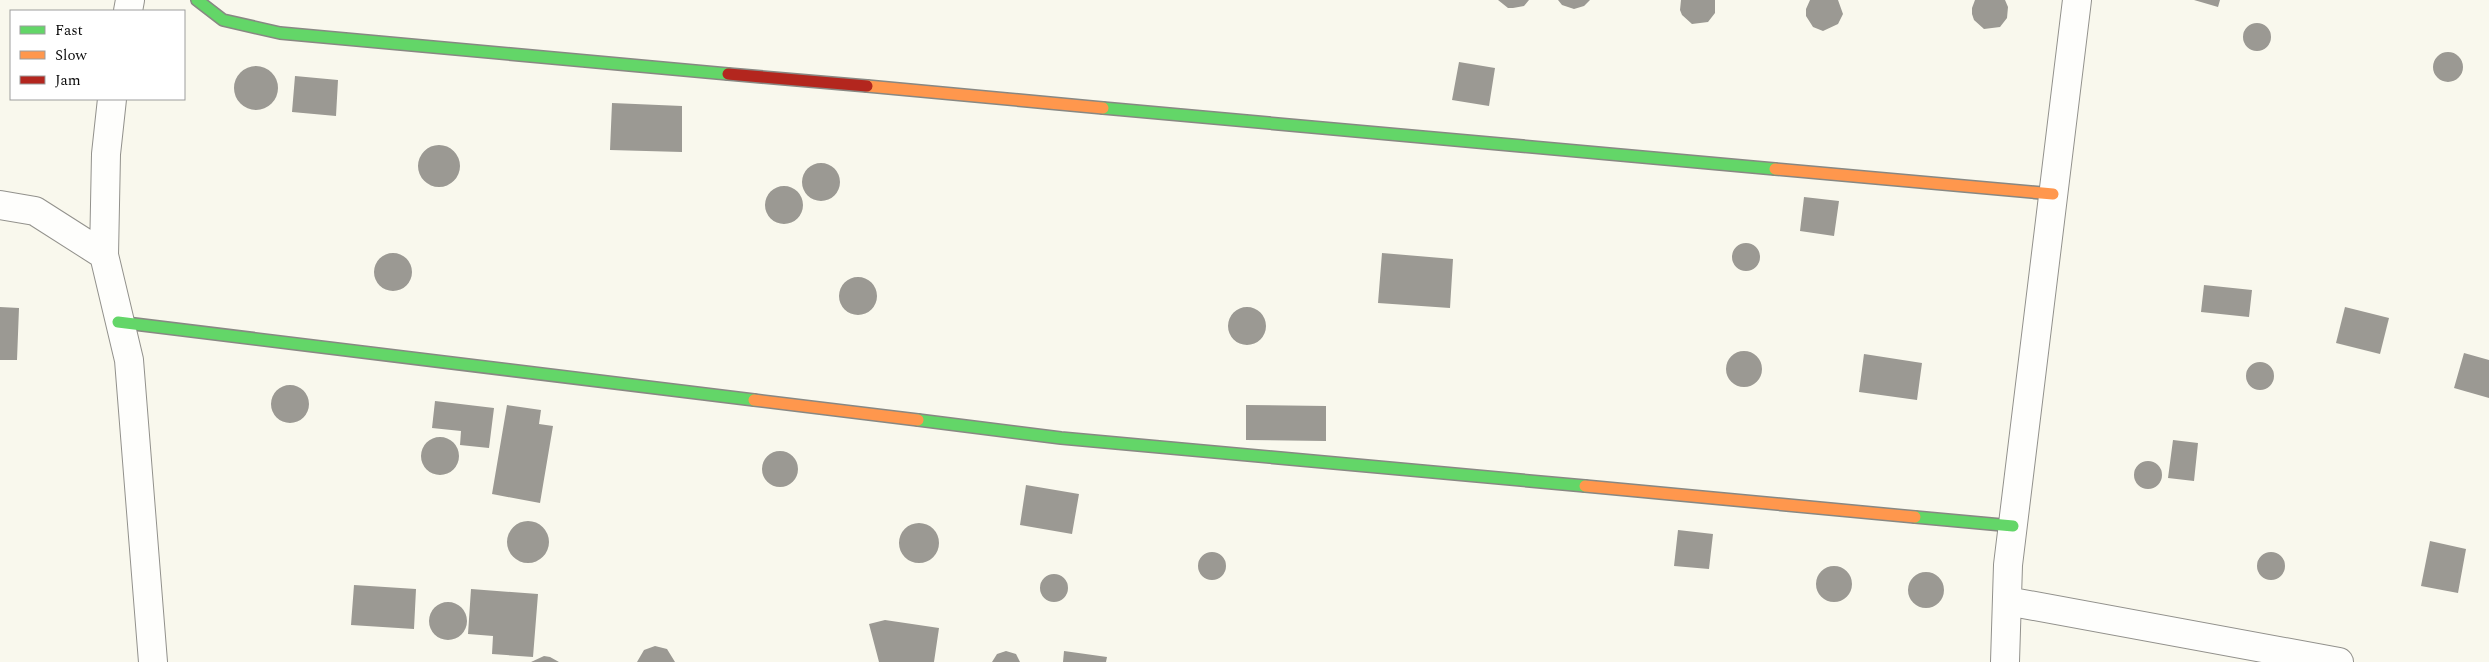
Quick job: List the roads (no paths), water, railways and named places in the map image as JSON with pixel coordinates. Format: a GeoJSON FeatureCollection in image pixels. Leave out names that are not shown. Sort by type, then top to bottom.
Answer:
{"type":"FeatureCollection","features":[{"type":"Feature","properties":{"kind":"street"},"geometry":{"type":"LineString","coordinates":[[197,0],[223,20],[280,33],[2053,194]]}},
{"type":"Feature","properties":{"kind":"street"},"geometry":{"type":"LineString","coordinates":[[2006,662],[2008,565],[2077,0]]}},
{"type":"Feature","properties":{"kind":"street"},"geometry":{"type":"LineString","coordinates":[[112,100],[106,154],[104,255],[128,360],[153,662]]}},
{"type":"Feature","properties":{"kind":"street"},"geometry":{"type":"LineString","coordinates":[[0,205],[35,211],[104,255]]}},
{"type":"Feature","properties":{"kind":"street"},"geometry":{"type":"LineString","coordinates":[[118,322],[1060,438],[2013,526]]}},
{"type":"Feature","properties":{"kind":"street"},"geometry":{"type":"LineString","coordinates":[[2007,601],[2339,662]]}}]}
